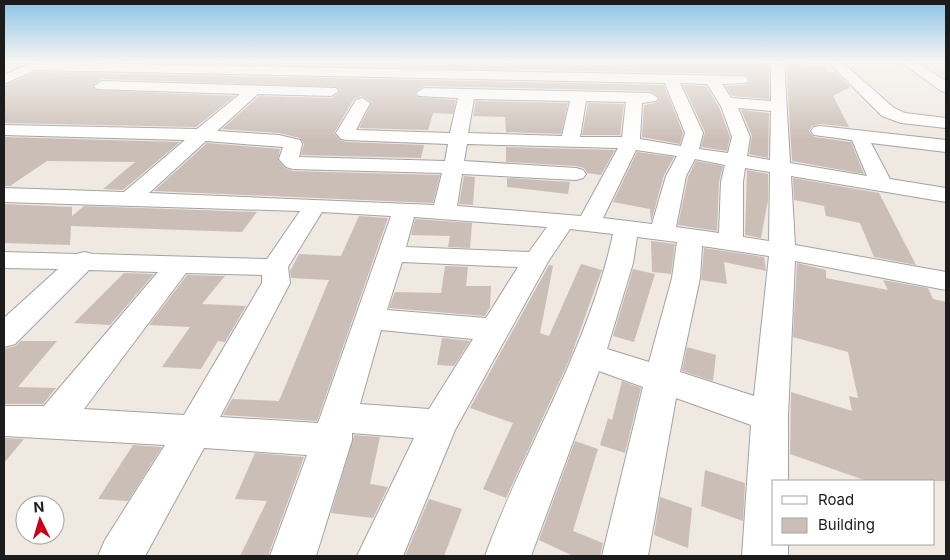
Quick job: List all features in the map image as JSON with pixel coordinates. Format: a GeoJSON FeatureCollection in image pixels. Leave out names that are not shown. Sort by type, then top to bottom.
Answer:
{"type":"FeatureCollection","features":[{"type":"Feature","properties":{"kind":"street"},"geometry":{"type":"LineString","coordinates":[[174,88],[253,90],[274,88]]}},
{"type":"Feature","properties":{"kind":"street"},"geometry":{"type":"LineString","coordinates":[[605,88],[610,96]]}},
{"type":"Feature","properties":{"kind":"street"},"geometry":{"type":"LineString","coordinates":[[625,556],[686,278],[676,235],[676,176],[688,154],[694,133],[675,88]]}},
{"type":"Feature","properties":{"kind":"street"},"geometry":{"type":"LineString","coordinates":[[717,88],[726,102],[741,137],[732,182],[731,243]]}},
{"type":"Feature","properties":{"kind":"street"},"geometry":{"type":"LineString","coordinates":[[765,556],[770,416],[779,318],[782,250],[780,108],[776,88]]}},
{"type":"Feature","properties":{"kind":"street"},"geometry":{"type":"LineString","coordinates":[[863,88],[888,112],[901,118],[946,123]]}},
{"type":"Feature","properties":{"kind":"street"},"geometry":{"type":"LineString","coordinates":[[129,199],[199,135],[253,90]]}},
{"type":"Feature","properties":{"kind":"street"},"geometry":{"type":"LineString","coordinates":[[380,556],[439,425],[536,260],[575,223],[630,143],[642,98],[579,95],[413,93]]}},
{"type":"Feature","properties":{"kind":"street"},"geometry":{"type":"LineString","coordinates":[[444,212],[455,167],[457,139],[467,94]]}},
{"type":"Feature","properties":{"kind":"street"},"geometry":{"type":"LineString","coordinates":[[570,142],[579,95]]}},
{"type":"Feature","properties":{"kind":"street"},"geometry":{"type":"LineString","coordinates":[[726,102],[780,108]]}},
{"type":"Feature","properties":{"kind":"street"},"geometry":{"type":"LineString","coordinates":[[362,103],[345,135],[630,143],[946,196]]}},
{"type":"Feature","properties":{"kind":"street"},"geometry":{"type":"LineString","coordinates":[[4,130],[199,135],[280,141],[293,144],[289,159],[293,163],[455,167],[576,174]]}},
{"type":"Feature","properties":{"kind":"street"},"geometry":{"type":"LineString","coordinates":[[820,131],[946,146]]}},
{"type":"Feature","properties":{"kind":"street"},"geometry":{"type":"LineString","coordinates":[[859,136],[882,185]]}},
{"type":"Feature","properties":{"kind":"street"},"geometry":{"type":"LineString","coordinates":[[4,195],[405,209],[575,223],[782,250],[946,282]]}},
{"type":"Feature","properties":{"kind":"street"},"geometry":{"type":"LineString","coordinates":[[121,556],[276,283],[275,267],[316,206]]}},
{"type":"Feature","properties":{"kind":"street"},"geometry":{"type":"LineString","coordinates":[[293,556],[336,428],[369,319],[393,254],[405,209]]}},
{"type":"Feature","properties":{"kind":"street"},"geometry":{"type":"LineString","coordinates":[[508,556],[589,355],[620,263],[626,229]]}},
{"type":"Feature","properties":{"kind":"street"},"geometry":{"type":"LineString","coordinates":[[393,254],[536,260]]}},
{"type":"Feature","properties":{"kind":"street"},"geometry":{"type":"LineString","coordinates":[[4,260],[84,260],[178,265],[275,267]]}},
{"type":"Feature","properties":{"kind":"street"},"geometry":{"type":"LineString","coordinates":[[4,336],[84,260]]}},
{"type":"Feature","properties":{"kind":"street"},"geometry":{"type":"LineString","coordinates":[[53,422],[178,265]]}},
{"type":"Feature","properties":{"kind":"street"},"geometry":{"type":"LineString","coordinates":[[369,319],[496,330]]}},
{"type":"Feature","properties":{"kind":"street"},"geometry":{"type":"LineString","coordinates":[[589,355],[770,416]]}},
{"type":"Feature","properties":{"kind":"street"},"geometry":{"type":"LineString","coordinates":[[4,421],[53,422],[193,432],[439,425]]}},
{"type":"Feature","properties":{"kind":"building"},"geometry":{"type":"Polygon","coordinates":[[[4,88],[94,88],[96,90],[235,96],[196,127],[4,123],[4,88]]]}},
{"type":"Feature","properties":{"kind":"building"},"geometry":{"type":"Polygon","coordinates":[[[338,88],[421,88],[414,93],[418,97],[456,100],[453,114],[433,113],[428,130],[359,128],[372,102],[361,96],[354,99],[334,133],[340,140],[347,142],[424,145],[421,158],[301,155],[304,144],[300,138],[279,133],[222,129],[259,96],[331,98],[341,91],[338,88]]]}},
{"type":"Feature","properties":{"kind":"building"},"geometry":{"type":"Polygon","coordinates":[[[520,88],[665,88],[683,133],[680,144],[642,137],[644,105],[656,103],[660,98],[650,91],[520,88]]]}},
{"type":"Feature","properties":{"kind":"building"},"geometry":{"type":"Polygon","coordinates":[[[684,88],[707,88],[719,107],[730,137],[727,151],[701,147],[705,132],[684,88]]]}},
{"type":"Feature","properties":{"kind":"building"},"geometry":{"type":"Polygon","coordinates":[[[726,88],[769,88],[769,99],[732,96],[726,88]]]}},
{"type":"Feature","properties":{"kind":"building"},"geometry":{"type":"Polygon","coordinates":[[[788,88],[848,88],[833,96],[849,127],[820,124],[812,126],[809,131],[814,137],[851,142],[864,174],[792,161],[788,88]]]}},
{"type":"Feature","properties":{"kind":"building"},"geometry":{"type":"Polygon","coordinates":[[[476,101],[568,103],[561,134],[506,132],[505,117],[473,116],[476,101]]]}},
{"type":"Feature","properties":{"kind":"building"},"geometry":{"type":"Polygon","coordinates":[[[588,103],[624,104],[620,135],[582,135],[588,103]]]}},
{"type":"Feature","properties":{"kind":"building"},"geometry":{"type":"Polygon","coordinates":[[[741,110],[769,113],[768,158],[749,154],[752,136],[741,110]]]}},
{"type":"Feature","properties":{"kind":"building"},"geometry":{"type":"Polygon","coordinates":[[[4,137],[180,142],[123,190],[103,189],[135,162],[47,161],[10,186],[4,186],[4,137]]]}},
{"type":"Feature","properties":{"kind":"building"},"geometry":{"type":"Polygon","coordinates":[[[207,143],[280,149],[278,160],[285,168],[293,171],[440,175],[433,203],[154,191],[207,143]]]}},
{"type":"Feature","properties":{"kind":"building"},"geometry":{"type":"Polygon","coordinates":[[[506,147],[615,150],[601,175],[587,173],[584,168],[576,166],[506,162],[506,147]]]}},
{"type":"Feature","properties":{"kind":"building"},"geometry":{"type":"Polygon","coordinates":[[[637,152],[674,157],[664,175],[651,222],[650,209],[613,202],[637,152]]]}},
{"type":"Feature","properties":{"kind":"building"},"geometry":{"type":"Polygon","coordinates":[[[696,161],[723,166],[719,182],[717,231],[678,225],[688,177],[696,161]]]}},
{"type":"Feature","properties":{"kind":"building"},"geometry":{"type":"Polygon","coordinates":[[[747,170],[768,174],[768,200],[761,238],[745,235],[747,170]]]}},
{"type":"Feature","properties":{"kind":"building"},"geometry":{"type":"Polygon","coordinates":[[[464,176],[475,177],[473,205],[459,204],[464,176]]]}},
{"type":"Feature","properties":{"kind":"building"},"geometry":{"type":"Polygon","coordinates":[[[507,178],[570,182],[568,194],[507,187],[507,178]]]}},
{"type":"Feature","properties":{"kind":"building"},"geometry":{"type":"Polygon","coordinates":[[[793,178],[879,193],[916,265],[874,257],[860,223],[826,216],[824,206],[794,200],[793,178]]]}},
{"type":"Feature","properties":{"kind":"building"},"geometry":{"type":"Polygon","coordinates":[[[4,204],[72,207],[72,216],[84,206],[257,212],[242,232],[71,226],[70,245],[4,243],[4,204]]]}},
{"type":"Feature","properties":{"kind":"building"},"geometry":{"type":"Polygon","coordinates":[[[359,216],[388,218],[317,421],[223,415],[232,399],[279,401],[329,280],[291,278],[290,271],[299,254],[341,256],[359,216]]]}},
{"type":"Feature","properties":{"kind":"building"},"geometry":{"type":"Polygon","coordinates":[[[415,219],[472,223],[470,248],[448,247],[450,236],[411,235],[415,219]]]}},
{"type":"Feature","properties":{"kind":"building"},"geometry":{"type":"Polygon","coordinates":[[[651,241],[675,244],[671,274],[652,272],[651,241]]]}},
{"type":"Feature","properties":{"kind":"building"},"geometry":{"type":"Polygon","coordinates":[[[704,248],[764,257],[766,271],[724,262],[727,284],[701,280],[704,248]]]}},
{"type":"Feature","properties":{"kind":"building"},"geometry":{"type":"Polygon","coordinates":[[[797,263],[826,270],[826,278],[888,290],[883,280],[928,288],[933,299],[946,302],[946,481],[864,480],[790,454],[791,392],[852,411],[849,396],[858,398],[848,352],[793,337],[797,263]]]}},
{"type":"Feature","properties":{"kind":"building"},"geometry":{"type":"Polygon","coordinates":[[[581,264],[602,270],[571,356],[506,498],[483,489],[513,423],[470,408],[549,265],[553,266],[540,333],[549,336],[581,264]]]}},
{"type":"Feature","properties":{"kind":"building"},"geometry":{"type":"Polygon","coordinates":[[[445,266],[468,267],[466,286],[491,286],[490,307],[485,316],[389,308],[395,292],[441,293],[445,266]]]}},
{"type":"Feature","properties":{"kind":"building"},"geometry":{"type":"Polygon","coordinates":[[[633,269],[655,274],[634,342],[613,336],[633,269]]]}},
{"type":"Feature","properties":{"kind":"building"},"geometry":{"type":"Polygon","coordinates":[[[124,273],[154,274],[110,325],[74,323],[124,273]]]}},
{"type":"Feature","properties":{"kind":"building"},"geometry":{"type":"Polygon","coordinates":[[[187,275],[225,276],[202,304],[246,306],[225,342],[218,341],[201,369],[162,367],[190,327],[149,325],[187,275]]]}},
{"type":"Feature","properties":{"kind":"building"},"geometry":{"type":"Polygon","coordinates":[[[442,338],[470,341],[454,366],[437,365],[442,338]]]}},
{"type":"Feature","properties":{"kind":"building"},"geometry":{"type":"Polygon","coordinates":[[[21,341],[57,341],[18,387],[56,388],[43,404],[4,404],[4,349],[15,346],[21,341]]]}},
{"type":"Feature","properties":{"kind":"building"},"geometry":{"type":"Polygon","coordinates":[[[687,347],[716,355],[713,381],[682,371],[687,347]]]}},
{"type":"Feature","properties":{"kind":"building"},"geometry":{"type":"Polygon","coordinates":[[[622,381],[641,388],[625,453],[600,445],[608,418],[612,420],[622,381]]]}},
{"type":"Feature","properties":{"kind":"building"},"geometry":{"type":"Polygon","coordinates":[[[354,435],[380,437],[370,484],[388,487],[373,518],[331,513],[354,435]]]}},
{"type":"Feature","properties":{"kind":"building"},"geometry":{"type":"Polygon","coordinates":[[[4,438],[24,439],[4,463],[4,438]]]}},
{"type":"Feature","properties":{"kind":"building"},"geometry":{"type":"Polygon","coordinates":[[[575,441],[598,449],[573,531],[603,543],[600,556],[573,556],[539,540],[575,441]]]}},
{"type":"Feature","properties":{"kind":"building"},"geometry":{"type":"Polygon","coordinates":[[[133,445],[162,447],[128,501],[98,499],[133,445]]]}},
{"type":"Feature","properties":{"kind":"building"},"geometry":{"type":"Polygon","coordinates":[[[255,453],[304,457],[268,556],[240,556],[267,501],[235,499],[255,453]]]}},
{"type":"Feature","properties":{"kind":"building"},"geometry":{"type":"Polygon","coordinates":[[[705,470],[745,483],[743,521],[701,506],[705,470]]]}},
{"type":"Feature","properties":{"kind":"building"},"geometry":{"type":"Polygon","coordinates":[[[660,497],[692,508],[688,548],[654,535],[660,497]]]}},
{"type":"Feature","properties":{"kind":"building"},"geometry":{"type":"Polygon","coordinates":[[[429,499],[462,509],[444,556],[405,556],[429,499]]]}}]}
